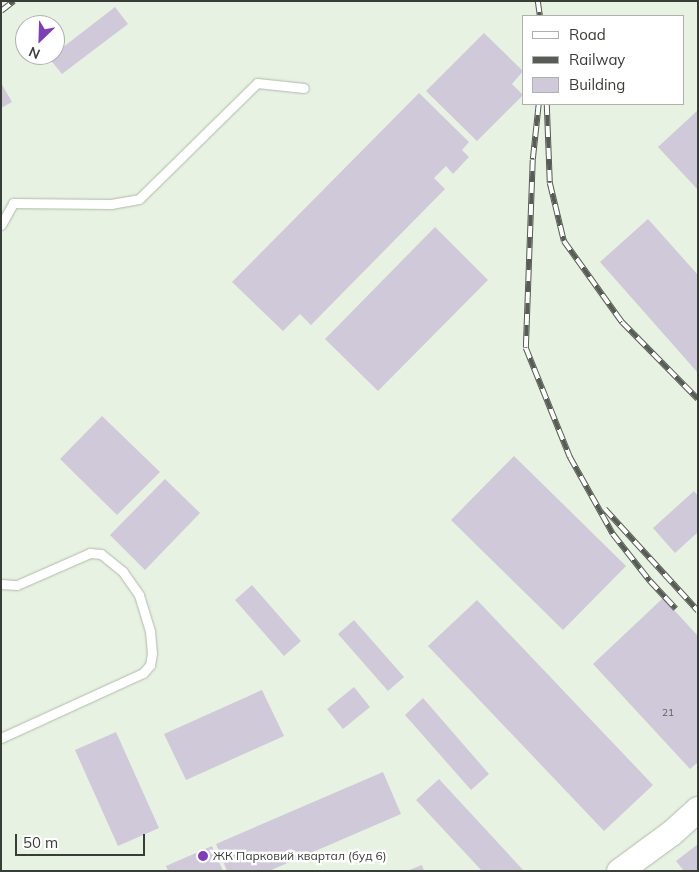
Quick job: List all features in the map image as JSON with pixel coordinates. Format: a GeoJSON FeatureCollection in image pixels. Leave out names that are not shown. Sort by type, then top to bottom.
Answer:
{"type":"FeatureCollection","features":[{"type":"Feature","properties":{"kind":"main road"},"geometry":{"type":"LineString","coordinates":[[619,871],[671,833],[698,809]]}},
{"type":"Feature","properties":{"kind":"lane"},"geometry":{"type":"LineString","coordinates":[[1,225],[13,203],[111,204],[140,199],[257,83],[304,88]]}},
{"type":"Feature","properties":{"kind":"lane"},"geometry":{"type":"LineString","coordinates":[[1,584],[17,585],[90,553],[101,554],[123,572],[139,595],[150,631],[152,653],[150,665],[143,673],[1,738]]}},
{"type":"Feature","properties":{"kind":"building"},"geometry":{"type":"Polygon","coordinates":[[[115,7],[128,24],[62,74],[55,65],[65,65],[65,46],[115,7]]]}},
{"type":"Feature","properties":{"kind":"building"},"geometry":{"type":"Polygon","coordinates":[[[484,33],[522,70],[512,84],[522,96],[477,141],[426,91],[484,33]]]}},
{"type":"Feature","properties":{"kind":"building"},"geometry":{"type":"Polygon","coordinates":[[[1,83],[12,102],[1,108],[1,83]]]}},
{"type":"Feature","properties":{"kind":"building"},"geometry":{"type":"Polygon","coordinates":[[[419,93],[469,142],[462,150],[469,157],[453,174],[446,166],[434,178],[445,189],[311,325],[300,314],[283,331],[232,282],[419,93]]]}},
{"type":"Feature","properties":{"kind":"building"},"geometry":{"type":"Polygon","coordinates":[[[698,110],[698,190],[658,147],[698,110]]]}},
{"type":"Feature","properties":{"kind":"building"},"geometry":{"type":"Polygon","coordinates":[[[648,219],[698,275],[698,373],[600,262],[648,219]]]}},
{"type":"Feature","properties":{"kind":"building"},"geometry":{"type":"Polygon","coordinates":[[[435,227],[488,280],[378,391],[325,339],[435,227]]]}},
{"type":"Feature","properties":{"kind":"building"},"geometry":{"type":"Polygon","coordinates":[[[102,416],[160,472],[117,515],[60,459],[102,416]]]}},
{"type":"Feature","properties":{"kind":"building"},"geometry":{"type":"Polygon","coordinates":[[[514,456],[626,566],[563,630],[451,520],[514,456]]]}},
{"type":"Feature","properties":{"kind":"building"},"geometry":{"type":"Polygon","coordinates":[[[165,479],[200,513],[145,570],[110,535],[165,479]]]}},
{"type":"Feature","properties":{"kind":"building"},"geometry":{"type":"Polygon","coordinates":[[[694,491],[698,496],[698,532],[675,553],[653,528],[694,491]]]}},
{"type":"Feature","properties":{"kind":"building"},"geometry":{"type":"Polygon","coordinates":[[[252,585],[301,641],[284,656],[235,600],[252,585]]]}},
{"type":"Feature","properties":{"kind":"building"},"geometry":{"type":"Polygon","coordinates":[[[663,598],[698,636],[698,762],[690,769],[593,664],[663,598]]]}},
{"type":"Feature","properties":{"kind":"building"},"geometry":{"type":"Polygon","coordinates":[[[477,600],[653,785],[604,831],[428,646],[477,600]]]}},
{"type":"Feature","properties":{"kind":"building"},"geometry":{"type":"Polygon","coordinates":[[[354,620],[404,677],[388,691],[338,634],[354,620]]]}},
{"type":"Feature","properties":{"kind":"building"},"geometry":{"type":"Polygon","coordinates":[[[354,687],[370,707],[343,729],[327,709],[354,687]]]}},
{"type":"Feature","properties":{"kind":"building"},"geometry":{"type":"Polygon","coordinates":[[[262,690],[284,736],[186,780],[164,734],[262,690]]]}},
{"type":"Feature","properties":{"kind":"building"},"geometry":{"type":"Polygon","coordinates":[[[423,698],[489,774],[471,790],[405,715],[423,698]]]}},
{"type":"Feature","properties":{"kind":"building"},"geometry":{"type":"Polygon","coordinates":[[[116,732],[159,828],[118,846],[75,750],[116,732]]]}},
{"type":"Feature","properties":{"kind":"building"},"geometry":{"type":"Polygon","coordinates":[[[383,772],[401,814],[269,871],[227,871],[216,844],[383,772]]]}},
{"type":"Feature","properties":{"kind":"building"},"geometry":{"type":"Polygon","coordinates":[[[439,779],[524,871],[482,871],[416,800],[439,779]]]}},
{"type":"Feature","properties":{"kind":"building"},"geometry":{"type":"Polygon","coordinates":[[[698,844],[698,871],[684,871],[676,861],[698,844]]]}},
{"type":"Feature","properties":{"kind":"building","name":"ЖК Парковий квартал (буд 6)"},"geometry":{"type":"Polygon","coordinates":[[[212,846],[223,871],[168,871],[166,866],[212,846]]]}},
{"type":"Feature","properties":{"kind":"building"},"geometry":{"type":"Polygon","coordinates":[[[422,865],[424,871],[407,871],[422,865]]]}},
{"type":"Feature","properties":{"kind":"railway"},"geometry":{"type":"LineString","coordinates":[[1,11],[14,1]]}},
{"type":"Feature","properties":{"kind":"railway"},"geometry":{"type":"LineString","coordinates":[[538,1],[540,15]]}},
{"type":"Feature","properties":{"kind":"railway"},"geometry":{"type":"LineString","coordinates":[[539,105],[533,160],[526,348],[570,457],[613,534],[650,581],[676,609]]}},
{"type":"Feature","properties":{"kind":"railway"},"geometry":{"type":"LineString","coordinates":[[547,105],[550,183],[564,241],[622,322],[698,399]]}},
{"type":"Feature","properties":{"kind":"railway"},"geometry":{"type":"LineString","coordinates":[[605,509],[698,611]]}},
{"type":"Feature","properties":{"kind":"place","name":"ЖК Парковий квартал (буд 6)"},"geometry":{"type":"Point","coordinates":[203,856]}}]}
